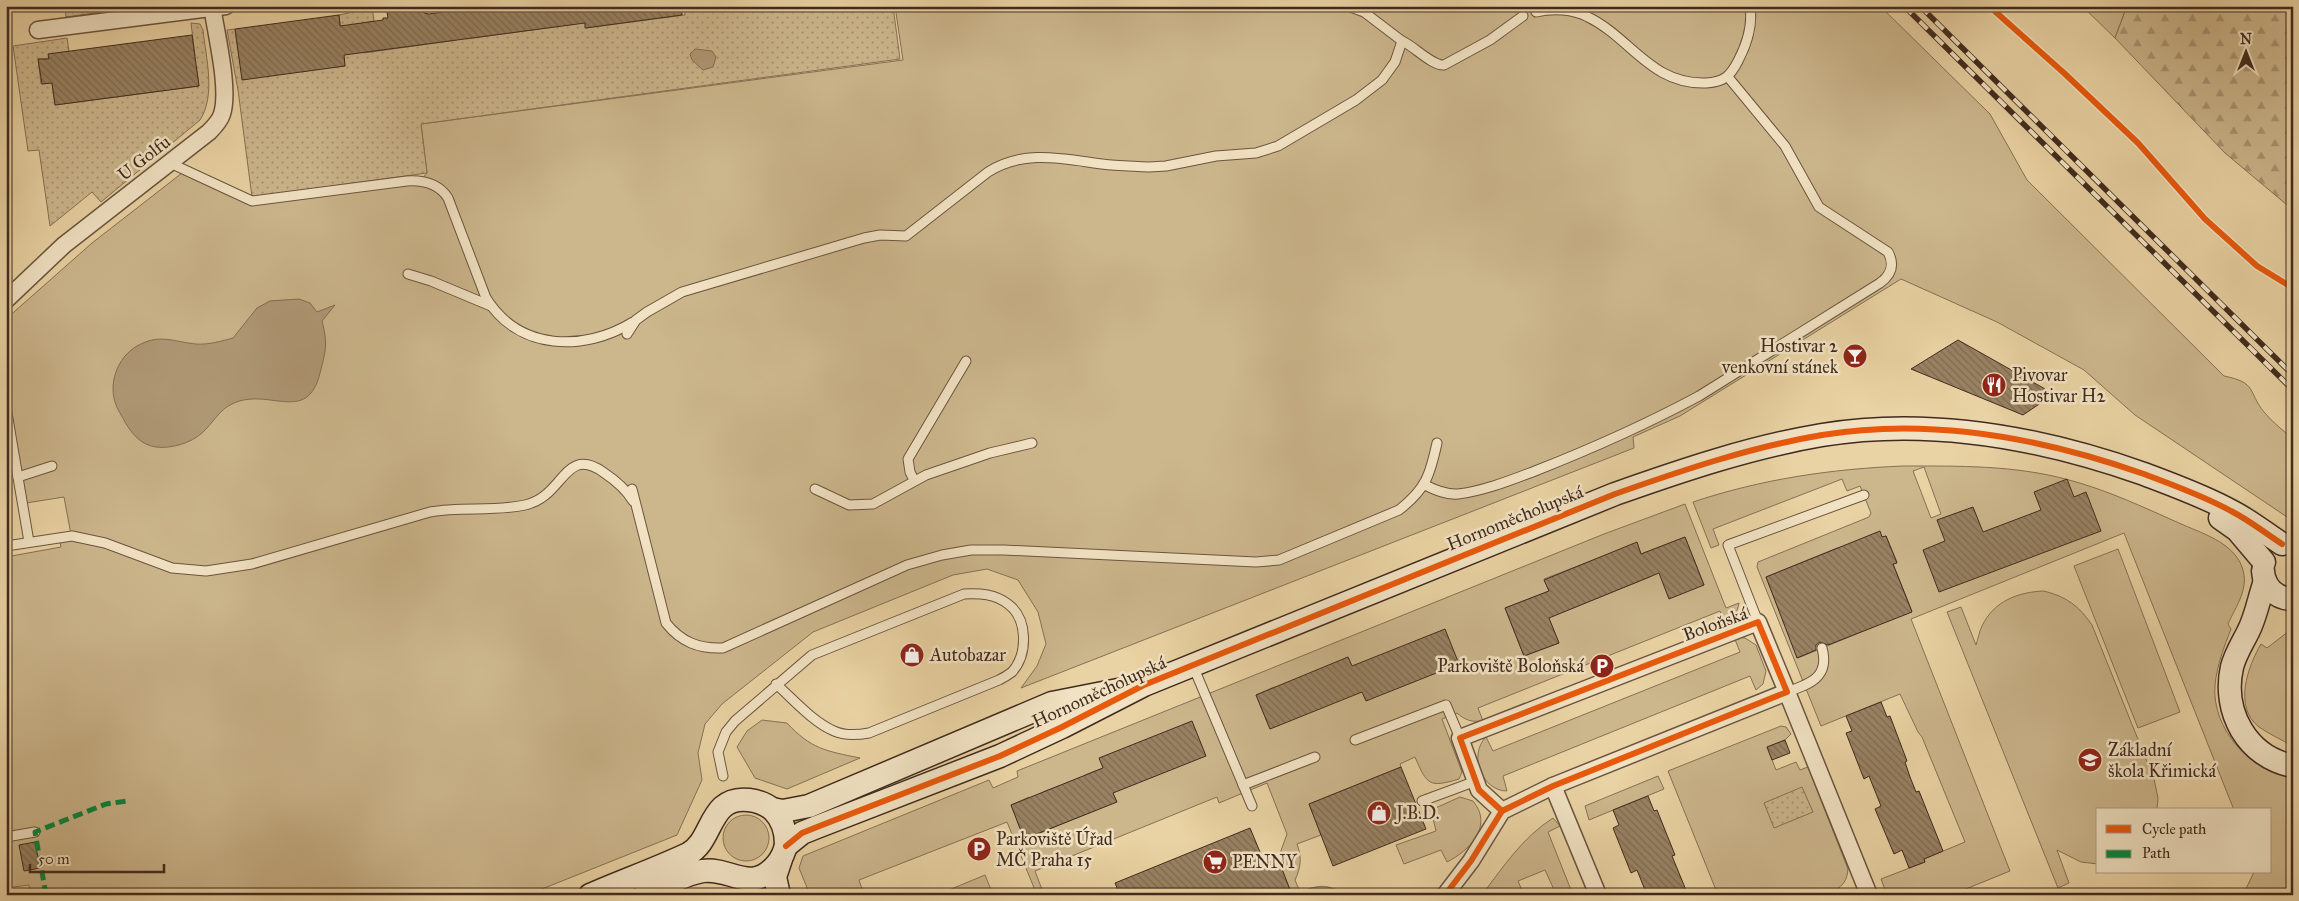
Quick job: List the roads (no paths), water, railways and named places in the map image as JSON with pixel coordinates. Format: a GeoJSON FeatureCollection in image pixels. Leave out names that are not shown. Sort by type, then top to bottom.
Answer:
{"type":"FeatureCollection","features":[{"type":"Feature","properties":{"kind":"street","name":"U Golfu"},"geometry":{"type":"LineString","coordinates":[[6,300],[64,246],[209,132],[222,115],[224,86],[217,7],[38,30]]}},
{"type":"Feature","properties":{"kind":"street","name":"Hornoměcholupská"},"geometry":{"type":"LineString","coordinates":[[644,895],[702,871],[748,879],[761,876],[772,870],[791,840],[817,827],[1000,756],[1062,727],[1144,684],[1615,494],[1688,468],[1745,452],[1822,435],[1888,429],[1951,431],[2000,436],[2100,458],[2170,483],[2231,511],[2287,543]]}},
{"type":"Feature","properties":{"kind":"street","name":"Hornoměcholupská"},"geometry":{"type":"LineString","coordinates":[[2170,483],[2237,530],[2264,572],[2274,593],[2290,598]]}},
{"type":"Feature","properties":{"kind":"street","name":"Hornoměcholupská"},"geometry":{"type":"LineString","coordinates":[[2264,572],[2271,551],[2287,543]]}},
{"type":"Feature","properties":{"kind":"street"},"geometry":{"type":"LineString","coordinates":[[2264,572],[2249,631],[2233,666],[2229,685],[2232,708],[2244,736],[2256,749],[2270,758],[2293,766]]}},
{"type":"Feature","properties":{"kind":"street"},"geometry":{"type":"LineString","coordinates":[[2249,631],[2290,598]]}},
{"type":"Feature","properties":{"kind":"street","name":"Boloňská"},"geometry":{"type":"LineString","coordinates":[[1460,738],[1758,622],[1869,895]]}},
{"type":"Feature","properties":{"kind":"street","name":"Hornoměcholupská"},"geometry":{"type":"LineString","coordinates":[[590,895],[689,853],[702,840],[713,817],[722,808],[733,802],[753,800],[772,809],[790,810],[809,806],[1052,703],[1144,684]]}},
{"type":"Feature","properties":{"kind":"street"},"geometry":{"type":"LineString","coordinates":[[1445,895],[1471,861],[1502,811],[1553,786],[1787,692]]}},
{"type":"Feature","properties":{"kind":"street"},"geometry":{"type":"LineString","coordinates":[[1460,738],[1479,790],[1502,811]]}},
{"type":"Feature","properties":{"kind":"street"},"geometry":{"type":"LineString","coordinates":[[1553,786],[1598,895]]}},
{"type":"Feature","properties":{"kind":"street"},"geometry":{"type":"LineString","coordinates":[[772,809],[781,820],[786,833],[783,853],[775,877],[779,895]]}},
{"type":"Feature","properties":{"kind":"street"},"geometry":{"type":"LineString","coordinates":[[708,828],[706,841],[709,853],[715,864],[730,875],[747,882],[759,895]]}},
{"type":"Feature","properties":{"kind":"lane"},"geometry":{"type":"LineString","coordinates":[[1348,6],[1364,12],[1434,63],[1444,65],[1490,40],[1523,16]]}},
{"type":"Feature","properties":{"kind":"lane"},"geometry":{"type":"LineString","coordinates":[[1536,12],[1558,10],[1587,16],[1604,27],[1657,71],[1674,78],[1702,83],[1714,82],[1732,74],[1746,46],[1750,28],[1750,6]]}},
{"type":"Feature","properties":{"kind":"lane"},"geometry":{"type":"LineString","coordinates":[[170,163],[252,201],[407,180],[432,184],[444,192],[452,206],[473,266],[491,306],[509,324],[520,330],[547,340],[572,343],[597,338],[623,328],[661,302],[705,284],[864,238],[880,235],[906,236],[988,172],[999,165],[1015,160],[1045,157],[1149,167],[1268,150],[1356,100],[1382,80],[1396,62],[1402,41]]}},
{"type":"Feature","properties":{"kind":"lane"},"geometry":{"type":"LineString","coordinates":[[1425,485],[1444,493],[1457,494],[1506,482],[1573,456],[1699,396],[1880,284],[1890,274],[1892,263],[1888,252],[1819,207],[1785,146],[1728,77]]}},
{"type":"Feature","properties":{"kind":"lane"},"geometry":{"type":"LineString","coordinates":[[408,274],[431,281],[491,306]]}},
{"type":"Feature","properties":{"kind":"lane"},"geometry":{"type":"LineString","coordinates":[[627,334],[636,320]]}},
{"type":"Feature","properties":{"kind":"lane"},"geometry":{"type":"LineString","coordinates":[[914,480],[910,472],[908,459],[966,361]]}},
{"type":"Feature","properties":{"kind":"lane"},"geometry":{"type":"LineString","coordinates":[[6,407],[29,542]]}},
{"type":"Feature","properties":{"kind":"lane"},"geometry":{"type":"LineString","coordinates":[[815,489],[849,505],[862,506],[873,504],[914,480],[990,452],[1032,443]]}},
{"type":"Feature","properties":{"kind":"lane"},"geometry":{"type":"LineString","coordinates":[[632,489],[666,623],[673,632],[691,644],[713,648],[734,644],[907,565],[942,555],[961,552],[1004,550],[1256,562],[1279,560],[1399,510],[1415,498],[1425,485],[1437,443]]}},
{"type":"Feature","properties":{"kind":"lane"},"geometry":{"type":"LineString","coordinates":[[6,546],[72,536],[106,543],[172,568],[195,572],[218,570],[252,564],[430,512],[448,509],[528,505],[548,495],[570,469],[580,464],[590,464],[615,480],[628,494],[636,508]]}},
{"type":"Feature","properties":{"kind":"lane"},"geometry":{"type":"LineString","coordinates":[[18,478],[52,466]]}},
{"type":"Feature","properties":{"kind":"lane"},"geometry":{"type":"LineString","coordinates":[[1758,622],[1728,545],[1864,495]]}},
{"type":"Feature","properties":{"kind":"lane"},"geometry":{"type":"LineString","coordinates":[[722,776],[718,752],[726,732],[776,684],[812,655],[964,594],[980,593],[996,597],[1009,605],[1019,617],[1023,630],[1023,647],[1019,660],[1011,672],[998,680],[869,734],[853,735],[835,732],[822,724],[776,684]]}},
{"type":"Feature","properties":{"kind":"lane"},"geometry":{"type":"LineString","coordinates":[[1787,692],[1810,684],[1820,674],[1823,665],[1822,648]]}},
{"type":"Feature","properties":{"kind":"lane"},"geometry":{"type":"LineString","coordinates":[[1192,666],[1252,806]]}},
{"type":"Feature","properties":{"kind":"lane"},"geometry":{"type":"LineString","coordinates":[[1355,740],[1446,705],[1460,738]]}},
{"type":"Feature","properties":{"kind":"lane"},"geometry":{"type":"LineString","coordinates":[[1243,785],[1315,757]]}},
{"type":"Feature","properties":{"kind":"lane"},"geometry":{"type":"LineString","coordinates":[[1422,801],[1476,781]]}},
{"type":"Feature","properties":{"kind":"lane"},"geometry":{"type":"LineString","coordinates":[[6,837],[35,832]]}},
{"type":"Feature","properties":{"kind":"railway"},"geometry":{"type":"LineString","coordinates":[[1904,6],[2293,390]]}},
{"type":"Feature","properties":{"kind":"railway"},"geometry":{"type":"LineString","coordinates":[[1920,6],[2293,375]]}},
{"type":"Feature","properties":{"kind":"place","name":"Hostivar 2 venkovní stánek"},"geometry":{"type":"Point","coordinates":[1855,356]}},
{"type":"Feature","properties":{"kind":"place","name":"Pivovar Hostivar H2"},"geometry":{"type":"Point","coordinates":[1994,385]}},
{"type":"Feature","properties":{"kind":"place","name":"Autobazar"},"geometry":{"type":"Point","coordinates":[912,655]}},
{"type":"Feature","properties":{"kind":"place","name":"Parkoviště Boloňská"},"geometry":{"type":"Point","coordinates":[1602,666]}},
{"type":"Feature","properties":{"kind":"place","name":"Základní škola Křimická"},"geometry":{"type":"Point","coordinates":[2090,760]}},
{"type":"Feature","properties":{"kind":"place","name":"J.B.D."},"geometry":{"type":"Point","coordinates":[1379,813]}},
{"type":"Feature","properties":{"kind":"place","name":"Parkoviště Úřad MČ Praha 15"},"geometry":{"type":"Point","coordinates":[979,849]}},
{"type":"Feature","properties":{"kind":"place","name":"PENNY"},"geometry":{"type":"Point","coordinates":[1215,862]}}]}
